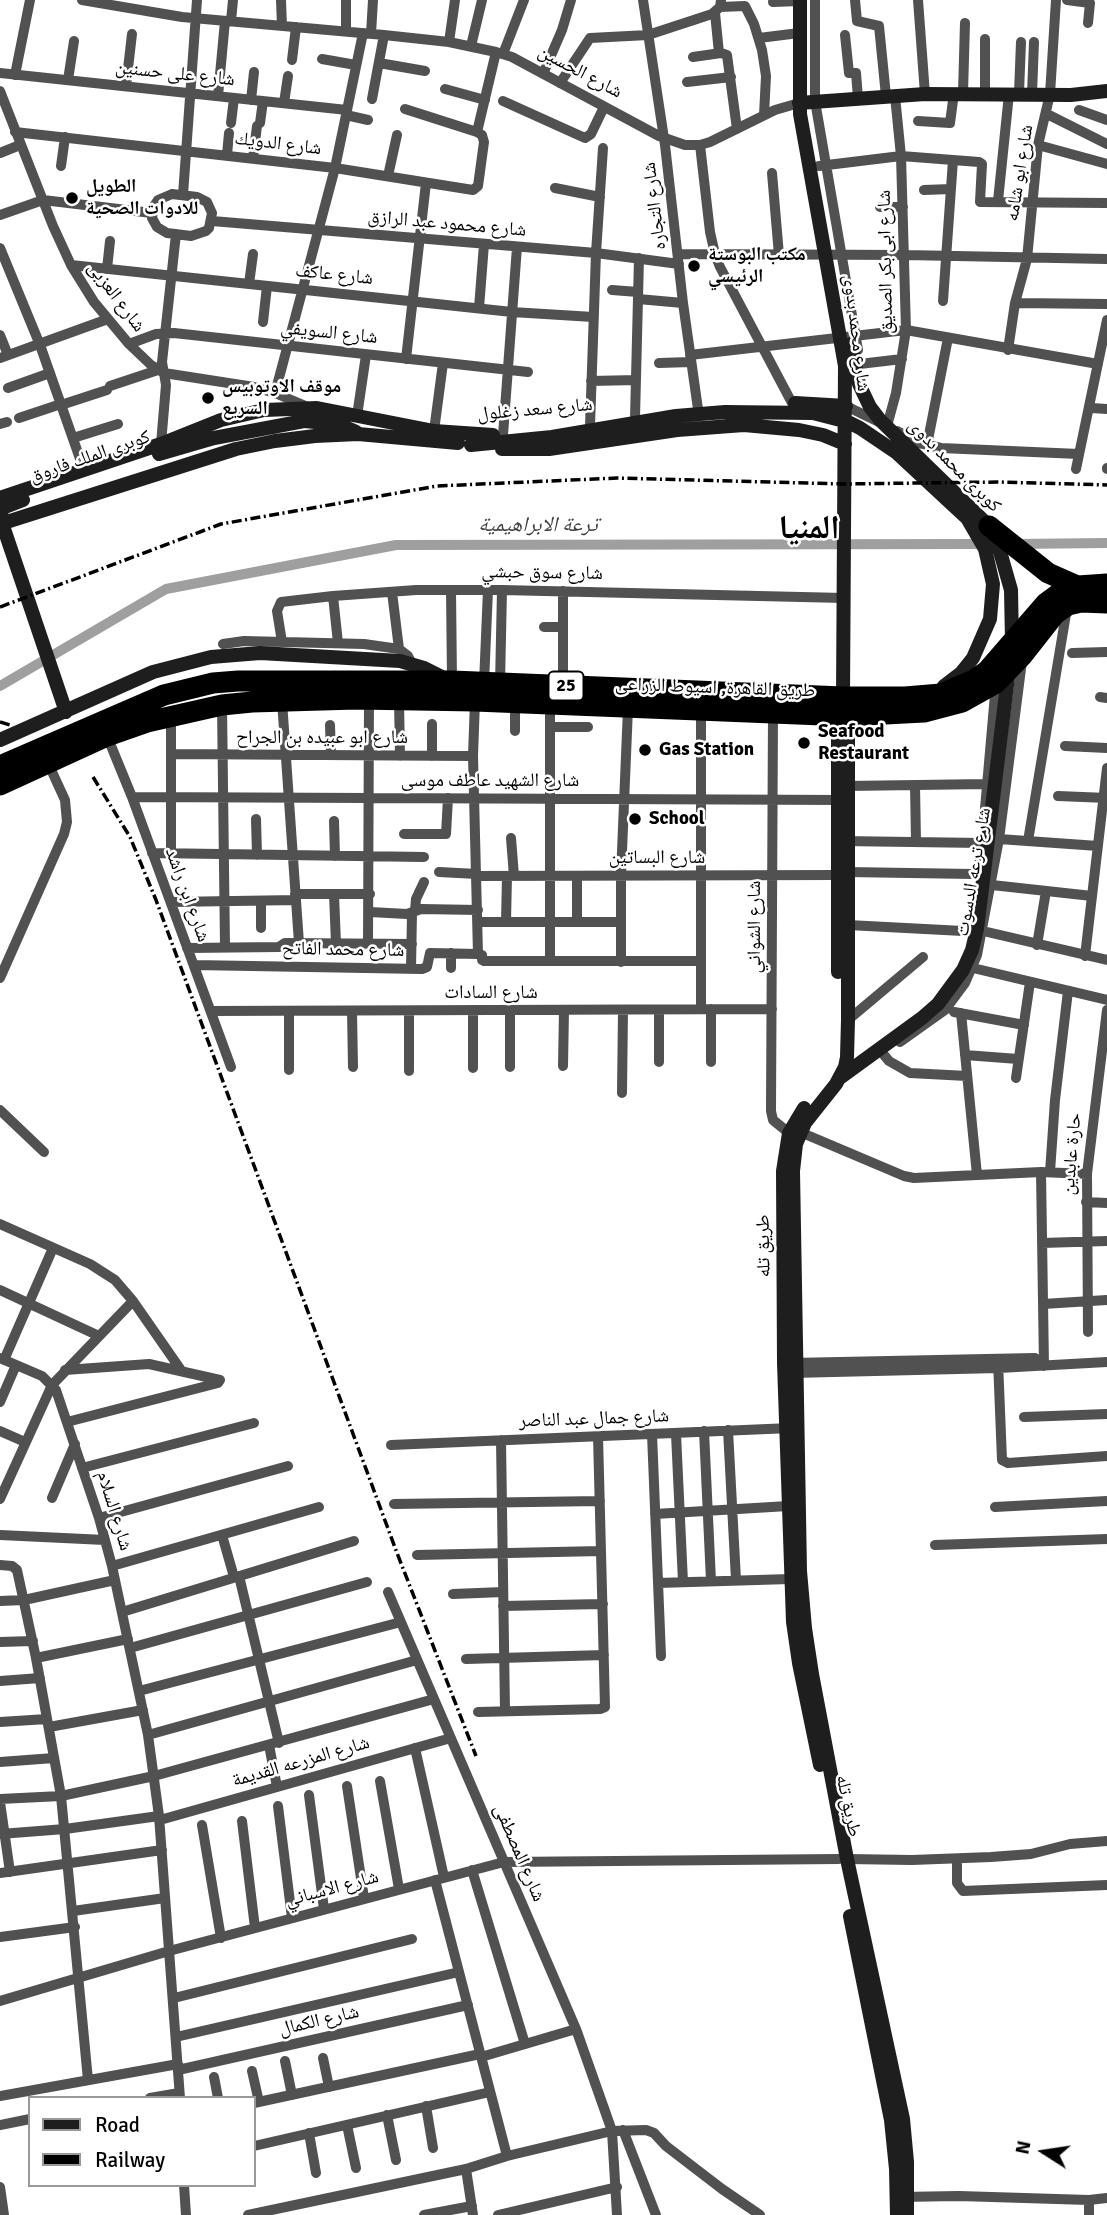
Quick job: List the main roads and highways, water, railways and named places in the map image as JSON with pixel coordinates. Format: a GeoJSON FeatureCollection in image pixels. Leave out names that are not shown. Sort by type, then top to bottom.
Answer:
{"type":"FeatureCollection","features":[{"type":"Feature","properties":{"kind":"highway"},"geometry":{"type":"LineString","coordinates":[[989,526],[1048,573],[1079,588],[1107,594]]}},
{"type":"Feature","properties":{"kind":"highway","name":"طريق القاهرة, اسيوط الزراعى"},"geometry":{"type":"LineString","coordinates":[[942,700],[986,671],[1046,603],[1061,592],[1078,586],[1107,584]]}},
{"type":"Feature","properties":{"kind":"highway","name":"طريق القاهرة, اسيوط الزراعى"},"geometry":{"type":"LineString","coordinates":[[0,766],[140,704],[188,688],[238,681],[361,692],[399,699],[486,689],[563,686],[904,714],[942,700],[979,694],[996,683],[1022,656],[1055,614],[1081,602],[1107,603]]}},
{"type":"Feature","properties":{"kind":"highway","name":"طريق القاهرة, اسيوط الزراعى"},"geometry":{"type":"LineString","coordinates":[[0,785],[107,736],[171,715],[222,705],[282,701],[452,681],[486,689],[515,703],[636,703],[701,711],[773,713],[843,707]]}},
{"type":"Feature","properties":{"kind":"main road","name":"شارع محمد بدوى"},"geometry":{"type":"LineString","coordinates":[[806,0],[799,33],[799,103],[810,166],[834,255],[848,338],[845,366],[843,707]]}},
{"type":"Feature","properties":{"kind":"main road","name":"كوبرى محمد بدوى"},"geometry":{"type":"LineString","coordinates":[[806,0],[809,107],[859,384],[870,407],[880,419],[989,526],[999,548],[1011,590],[1013,632],[977,929],[963,970],[952,988],[922,1018],[881,1051],[840,1069]]}},
{"type":"Feature","properties":{"kind":"main road"},"geometry":{"type":"LineString","coordinates":[[799,103],[925,94],[1085,94],[1107,91]]}},
{"type":"Feature","properties":{"kind":"main road","name":"شارع سعد زغلول"},"geometry":{"type":"LineString","coordinates":[[0,498],[249,412],[357,416],[434,431],[465,435],[503,435],[590,426],[698,409],[792,403],[846,406]]}},
{"type":"Feature","properties":{"kind":"main road"},"geometry":{"type":"LineString","coordinates":[[471,445],[552,437],[700,413],[790,412],[830,417],[860,428],[897,453],[967,518],[985,549],[992,575],[993,602],[983,639],[961,673],[935,692],[904,703],[868,705],[636,703]]}},
{"type":"Feature","properties":{"kind":"main road","name":"كوبرى الملك فاروق"},"geometry":{"type":"LineString","coordinates":[[66,712],[1,521],[3,509],[141,460],[306,414],[358,433]]}},
{"type":"Feature","properties":{"kind":"main road"},"geometry":{"type":"LineString","coordinates":[[315,436],[322,428],[323,421]]}},
{"type":"Feature","properties":{"kind":"main road","name":"شارع سعد زغلول"},"geometry":{"type":"LineString","coordinates":[[0,524],[236,449],[315,436],[358,433],[532,451],[677,430],[744,425],[799,430],[823,435],[845,444]]}},
{"type":"Feature","properties":{"kind":"main road","name":"طريق القاهرة, اسيوط الزراعى"},"geometry":{"type":"LineString","coordinates":[[0,740],[153,672],[211,657],[260,653],[412,664],[476,690],[636,703]]}},
{"type":"Feature","properties":{"kind":"main road"},"geometry":{"type":"LineString","coordinates":[[840,1069],[838,1046],[842,841],[848,726],[843,707]]}},
{"type":"Feature","properties":{"kind":"main road"},"geometry":{"type":"LineString","coordinates":[[840,1069],[847,1057],[848,1020],[848,925],[842,874]]}},
{"type":"Feature","properties":{"kind":"main road","name":"طريق تله"},"geometry":{"type":"LineString","coordinates":[[840,1069],[811,1114],[795,1133],[790,1368],[804,1628],[843,1859]]}},
{"type":"Feature","properties":{"kind":"main road","name":"طريق تله"},"geometry":{"type":"LineString","coordinates":[[792,1427],[788,1506],[790,1578],[799,1663],[843,1859],[900,2139],[903,2197],[907,2215]]}},
{"type":"Feature","properties":{"kind":"main road","name":"طريق تله"},"geometry":{"type":"LineString","coordinates":[[897,2215],[903,2197]]}},
{"type":"Feature","properties":{"kind":"waterway","name":"ترعة الابراهيمية"},"geometry":{"type":"LineString","coordinates":[[1015,544],[1107,543]]}},
{"type":"Feature","properties":{"kind":"waterway","name":"ترعة الابراهيمية"},"geometry":{"type":"LineString","coordinates":[[0,686],[166,589],[396,545],[985,544]]}},
{"type":"Feature","properties":{"kind":"railway"},"geometry":{"type":"LineString","coordinates":[[0,607],[221,524],[437,486],[617,478],[844,484],[998,482],[1107,485]]}},
{"type":"Feature","properties":{"kind":"railway"},"geometry":{"type":"LineString","coordinates":[[0,722],[13,726]]}},
{"type":"Feature","properties":{"kind":"railway"},"geometry":{"type":"LineString","coordinates":[[93,777],[130,837],[156,900],[397,1553],[476,1756]]}},
{"type":"Feature","properties":{"kind":"place","name":"الطويل للادوات الصحية"},"geometry":{"type":"Point","coordinates":[72,198]}},
{"type":"Feature","properties":{"kind":"place","name":"مكتب البوستة الرئيسي"},"geometry":{"type":"Point","coordinates":[694,266]}},
{"type":"Feature","properties":{"kind":"place","name":"موقف الاوتوبيس السريع"},"geometry":{"type":"Point","coordinates":[208,398]}},
{"type":"Feature","properties":{"kind":"place","name":"Seafood Restaurant"},"geometry":{"type":"Point","coordinates":[804,743]}},
{"type":"Feature","properties":{"kind":"place","name":"Gas Station"},"geometry":{"type":"Point","coordinates":[645,750]}},
{"type":"Feature","properties":{"kind":"place","name":"School"},"geometry":{"type":"Point","coordinates":[635,819]}},
{"type":"Feature","properties":{"kind":"district","name":"المنيا"},"geometry":{"type":"Point","coordinates":[809,529]}}]}
